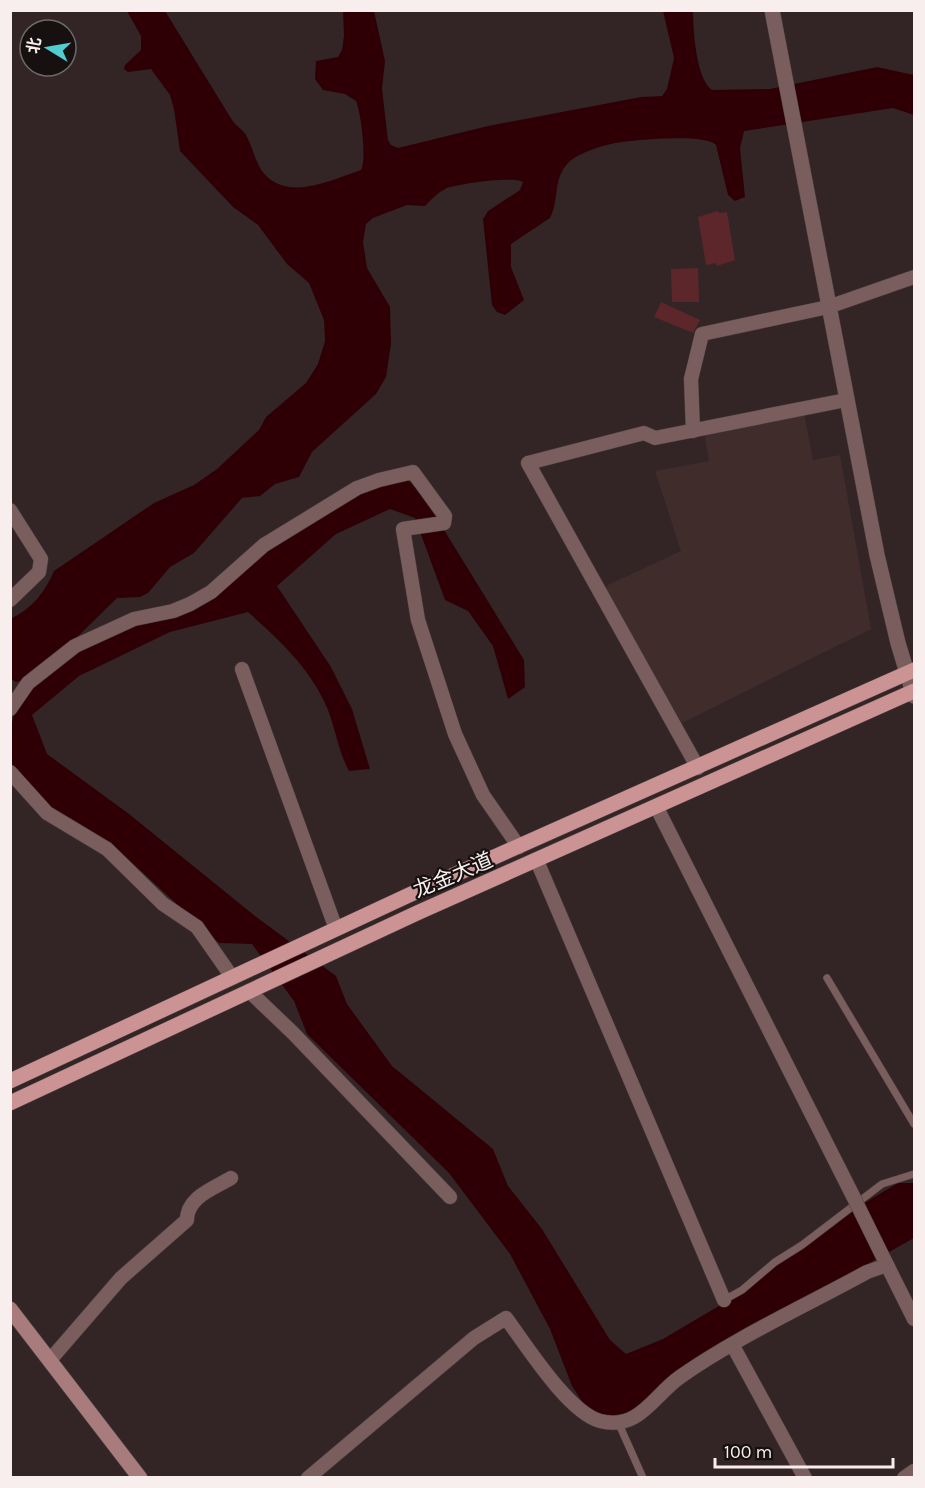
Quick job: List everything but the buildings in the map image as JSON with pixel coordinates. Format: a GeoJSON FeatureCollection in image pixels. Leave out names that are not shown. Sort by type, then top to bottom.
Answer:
{"type":"FeatureCollection","features":[{"type":"Feature","properties":{"kind":"main road","name":"龙金大道"},"geometry":{"type":"LineString","coordinates":[[10,1081],[336,929],[911,671]]}},
{"type":"Feature","properties":{"kind":"main road","name":"龙金大道"},"geometry":{"type":"LineString","coordinates":[[10,1103],[321,958],[914,693]]}},
{"type":"Feature","properties":{"kind":"main road"},"geometry":{"type":"LineString","coordinates":[[10,1309],[140,1478]]}},
{"type":"Feature","properties":{"kind":"street"},"geometry":{"type":"LineString","coordinates":[[772,10],[792,125],[877,555],[911,671],[914,693]]}},
{"type":"Feature","properties":{"kind":"street"},"geometry":{"type":"LineString","coordinates":[[693,431],[692,379],[702,334],[828,307],[915,277]]}},
{"type":"Feature","properties":{"kind":"street"},"geometry":{"type":"LineString","coordinates":[[698,768],[528,463],[644,433],[655,438],[846,400]]}},
{"type":"Feature","properties":{"kind":"street"},"geometry":{"type":"LineString","coordinates":[[10,709],[17,686],[75,646],[134,620],[182,608],[211,592],[254,552],[357,488],[412,472],[445,516],[444,523],[404,529],[417,620],[463,756],[483,795],[519,847]]}},
{"type":"Feature","properties":{"kind":"street"},"geometry":{"type":"LineString","coordinates":[[10,510],[41,558],[39,572],[10,600]]}},
{"type":"Feature","properties":{"kind":"street"},"geometry":{"type":"LineString","coordinates":[[242,669],[336,929]]}},
{"type":"Feature","properties":{"kind":"street"},"geometry":{"type":"LineString","coordinates":[[10,772],[47,813],[107,849],[163,904],[197,927],[232,977]]}},
{"type":"Feature","properties":{"kind":"street"},"geometry":{"type":"LineString","coordinates":[[657,808],[915,1320]]}},
{"type":"Feature","properties":{"kind":"street"},"geometry":{"type":"LineString","coordinates":[[537,861],[723,1300]]}},
{"type":"Feature","properties":{"kind":"street"},"geometry":{"type":"LineString","coordinates":[[249,991],[293,1033],[450,1197]]}},
{"type":"Feature","properties":{"kind":"street"},"geometry":{"type":"LineString","coordinates":[[50,1360],[121,1278],[187,1221],[187,1212],[194,1200],[231,1178]]}},
{"type":"Feature","properties":{"kind":"street"},"geometry":{"type":"LineString","coordinates":[[308,1478],[474,1338],[506,1318],[564,1395],[596,1419],[618,1421],[641,1414],[679,1378],[885,1262]]}},
{"type":"Feature","properties":{"kind":"street"},"geometry":{"type":"LineString","coordinates":[[733,1346],[805,1478]]}},
{"type":"Feature","properties":{"kind":"street"},"geometry":{"type":"LineString","coordinates":[[904,1478],[915,1471]]}},
{"type":"Feature","properties":{"kind":"lane"},"geometry":{"type":"LineString","coordinates":[[827,978],[914,1121]]}},
{"type":"Feature","properties":{"kind":"lane"},"geometry":{"type":"LineString","coordinates":[[723,1300],[742,1290],[775,1262],[802,1245],[882,1184],[915,1174]]}},
{"type":"Feature","properties":{"kind":"lane"},"geometry":{"type":"LineString","coordinates":[[618,1421],[643,1478]]}},
{"type":"Feature","properties":{"kind":"shaded area"},"geometry":{"type":"Polygon","coordinates":[[[127,11],[165,11],[232,120],[246,135],[262,171],[272,181],[283,186],[309,186],[361,170],[363,136],[356,101],[345,94],[323,90],[315,79],[316,61],[338,57],[342,50],[343,11],[374,11],[385,61],[382,89],[388,140],[391,145],[398,148],[488,126],[641,97],[662,96],[667,89],[674,58],[663,11],[693,11],[699,65],[702,76],[712,90],[770,89],[877,67],[914,75],[914,115],[893,108],[744,131],[740,148],[745,197],[735,201],[728,195],[716,145],[709,141],[666,138],[633,141],[611,144],[583,153],[569,162],[560,175],[550,218],[511,244],[511,267],[524,300],[505,315],[497,312],[492,305],[483,219],[488,211],[520,190],[523,182],[498,180],[454,186],[435,196],[425,206],[407,205],[373,218],[366,224],[363,242],[367,268],[390,307],[391,344],[386,377],[376,394],[312,452],[299,477],[275,484],[260,496],[242,498],[194,553],[170,567],[148,593],[140,597],[117,598],[71,643],[24,680],[16,682],[11,679],[10,619],[37,599],[54,571],[154,503],[194,485],[217,469],[259,430],[266,417],[306,383],[318,364],[325,341],[324,320],[309,283],[287,264],[258,225],[233,207],[180,151],[170,95],[151,69],[128,72],[124,69],[125,65],[141,50],[141,36],[127,11]]]}},
{"type":"Feature","properties":{"kind":"shaded area"},"geometry":{"type":"Polygon","coordinates":[[[804,413],[813,460],[840,455],[871,629],[682,723],[605,590],[608,585],[681,551],[655,471],[709,461],[704,431],[804,413]]]}},
{"type":"Feature","properties":{"kind":"shaded area"},"geometry":{"type":"Polygon","coordinates":[[[406,478],[422,494],[524,660],[525,687],[508,699],[493,646],[468,611],[445,600],[415,518],[390,509],[336,534],[277,586],[331,667],[352,709],[370,769],[349,771],[328,709],[309,675],[270,632],[248,612],[170,632],[79,676],[32,715],[47,754],[129,814],[255,916],[336,976],[347,1004],[392,1066],[493,1149],[508,1186],[542,1229],[610,1340],[626,1354],[663,1339],[729,1300],[839,1218],[898,1183],[914,1183],[914,1238],[682,1368],[631,1419],[603,1416],[587,1409],[572,1386],[550,1329],[510,1254],[449,1173],[307,1034],[294,1001],[252,944],[219,943],[114,846],[53,812],[19,777],[11,764],[11,727],[15,710],[34,687],[76,650],[131,624],[176,614],[261,551],[363,490],[406,478]]]}}]}
